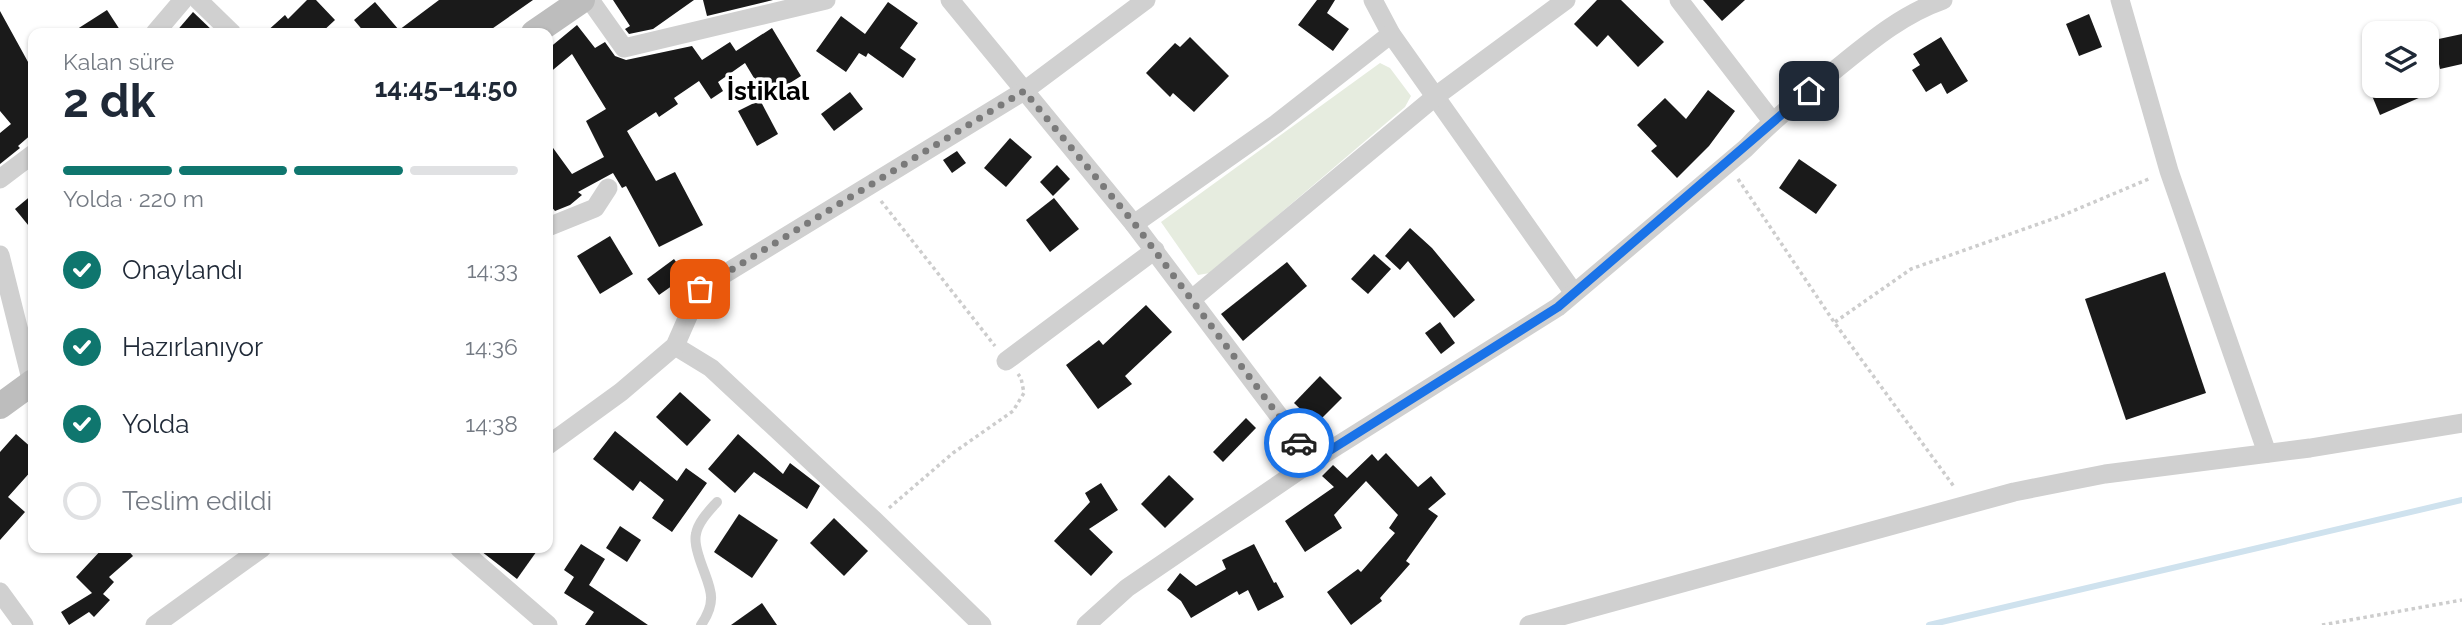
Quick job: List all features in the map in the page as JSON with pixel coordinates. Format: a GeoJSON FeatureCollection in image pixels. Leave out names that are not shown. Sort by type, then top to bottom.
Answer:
{"type":"FeatureCollection","features":[{"type":"Feature","properties":{"kind":"main road"},"geometry":{"type":"LineString","coordinates":[[541,28],[575,2]]}},
{"type":"Feature","properties":{"kind":"main road"},"geometry":{"type":"LineString","coordinates":[[0,406],[28,386]]}},
{"type":"Feature","properties":{"kind":"street"},"geometry":{"type":"LineString","coordinates":[[159,28],[183,0]]}},
{"type":"Feature","properties":{"kind":"street"},"geometry":{"type":"LineString","coordinates":[[198,0],[227,28]]}},
{"type":"Feature","properties":{"kind":"street"},"geometry":{"type":"LineString","coordinates":[[575,2],[624,48],[826,0]]}},
{"type":"Feature","properties":{"kind":"street"},"geometry":{"type":"LineString","coordinates":[[950,0],[1134,223],[1313,461]]}},
{"type":"Feature","properties":{"kind":"street"},"geometry":{"type":"LineString","coordinates":[[553,440],[621,392],[675,346],[700,289],[1024,91],[1146,0]]}},
{"type":"Feature","properties":{"kind":"street"},"geometry":{"type":"LineString","coordinates":[[1373,0],[1391,34],[1574,293]]}},
{"type":"Feature","properties":{"kind":"street"},"geometry":{"type":"LineString","coordinates":[[1192,299],[1436,96],[1566,0]]}},
{"type":"Feature","properties":{"kind":"street"},"geometry":{"type":"LineString","coordinates":[[1679,0],[1772,121]]}},
{"type":"Feature","properties":{"kind":"street"},"geometry":{"type":"LineString","coordinates":[[1086,625],[1127,588],[1313,461],[1558,307],[1727,163],[1772,121],[1884,30],[1943,0]]}},
{"type":"Feature","properties":{"kind":"street"},"geometry":{"type":"LineString","coordinates":[[2120,0],[2169,171],[2267,453]]}},
{"type":"Feature","properties":{"kind":"street"},"geometry":{"type":"LineString","coordinates":[[1134,223],[1276,124],[1391,34]]}},
{"type":"Feature","properties":{"kind":"street"},"geometry":{"type":"LineString","coordinates":[[0,179],[28,158]]}},
{"type":"Feature","properties":{"kind":"street"},"geometry":{"type":"LineString","coordinates":[[553,225],[596,208],[608,188]]}},
{"type":"Feature","properties":{"kind":"street"},"geometry":{"type":"LineString","coordinates":[[1006,361],[1155,250]]}},
{"type":"Feature","properties":{"kind":"street"},"geometry":{"type":"LineString","coordinates":[[0,255],[28,364]]}},
{"type":"Feature","properties":{"kind":"street"},"geometry":{"type":"LineString","coordinates":[[675,346],[711,369],[874,520],[982,625]]}},
{"type":"Feature","properties":{"kind":"street"},"geometry":{"type":"LineString","coordinates":[[1529,625],[2014,492],[2105,474],[2267,453],[2462,423]]}},
{"type":"Feature","properties":{"kind":"street"},"geometry":{"type":"LineString","coordinates":[[155,625],[255,553]]}},
{"type":"Feature","properties":{"kind":"street"},"geometry":{"type":"LineString","coordinates":[[465,553],[548,625]]}},
{"type":"Feature","properties":{"kind":"street"},"geometry":{"type":"LineString","coordinates":[[0,593],[23,625]]}},
{"type":"Feature","properties":{"kind":"lane"},"geometry":{"type":"LineString","coordinates":[[701,625],[713,602],[695,534],[701,520],[717,502]]}},
{"type":"Feature","properties":{"kind":"path"},"geometry":{"type":"LineString","coordinates":[[1727,163],[1834,322],[1967,505]]}},
{"type":"Feature","properties":{"kind":"path"},"geometry":{"type":"LineString","coordinates":[[1834,322],[1911,269],[2061,216],[2169,171]]}},
{"type":"Feature","properties":{"kind":"path"},"geometry":{"type":"LineString","coordinates":[[869,185],[1021,378],[1024,393],[1013,411],[953,453],[874,520]]}},
{"type":"Feature","properties":{"kind":"path"},"geometry":{"type":"LineString","coordinates":[[2322,625],[2462,600]]}},
{"type":"Feature","properties":{"kind":"shaded area"},"geometry":{"type":"Polygon","coordinates":[[[1380,63],[1390,68],[1411,96],[1405,107],[1210,273],[1198,275],[1161,222],[1380,63]]]}},
{"type":"Feature","properties":{"kind":"building"},"geometry":{"type":"Polygon","coordinates":[[[307,0],[316,0],[335,20],[326,28],[271,28],[285,15],[288,19],[307,0]]]}},
{"type":"Feature","properties":{"kind":"building"},"geometry":{"type":"Polygon","coordinates":[[[439,0],[533,0],[493,28],[402,28],[439,0]]]}},
{"type":"Feature","properties":{"kind":"building"},"geometry":{"type":"Polygon","coordinates":[[[613,0],[694,0],[653,29],[629,34],[625,29],[630,26],[613,0]]]}},
{"type":"Feature","properties":{"kind":"building"},"geometry":{"type":"Polygon","coordinates":[[[703,0],[773,0],[707,16],[703,0]]]}},
{"type":"Feature","properties":{"kind":"building"},"geometry":{"type":"Polygon","coordinates":[[[1317,0],[1335,0],[1327,13],[1349,29],[1333,51],[1298,25],[1317,0]]]}},
{"type":"Feature","properties":{"kind":"building"},"geometry":{"type":"Polygon","coordinates":[[[1597,0],[1621,0],[1664,42],[1638,67],[1608,35],[1597,47],[1574,24],[1597,0]]]}},
{"type":"Feature","properties":{"kind":"building"},"geometry":{"type":"Polygon","coordinates":[[[1703,0],[1745,0],[1722,21],[1703,0]]]}},
{"type":"Feature","properties":{"kind":"building"},"geometry":{"type":"Polygon","coordinates":[[[375,2],[397,28],[361,28],[354,20],[375,2]]]}},
{"type":"Feature","properties":{"kind":"building"},"geometry":{"type":"Polygon","coordinates":[[[888,2],[918,23],[900,48],[916,59],[903,78],[868,53],[866,57],[859,53],[846,72],[816,51],[841,16],[865,34],[888,2]]]}},
{"type":"Feature","properties":{"kind":"building"},"geometry":{"type":"Polygon","coordinates":[[[107,10],[119,28],[79,28],[107,10]]]}},
{"type":"Feature","properties":{"kind":"building"},"geometry":{"type":"Polygon","coordinates":[[[0,11],[28,62],[28,137],[18,146],[20,148],[0,164],[0,133],[11,124],[0,111],[0,11]]]}},
{"type":"Feature","properties":{"kind":"building"},"geometry":{"type":"Polygon","coordinates":[[[193,12],[210,28],[179,28],[193,12]]]}},
{"type":"Feature","properties":{"kind":"building"},"geometry":{"type":"Polygon","coordinates":[[[2089,14],[2102,47],[2079,56],[2066,24],[2089,14]]]}},
{"type":"Feature","properties":{"kind":"building"},"geometry":{"type":"Polygon","coordinates":[[[577,25],[595,48],[605,42],[615,56],[626,60],[692,46],[702,60],[730,42],[736,51],[772,28],[801,76],[766,98],[745,63],[718,82],[723,91],[711,99],[699,81],[674,98],[678,104],[659,117],[656,112],[627,131],[656,181],[675,172],[703,225],[659,247],[626,186],[622,188],[613,173],[578,192],[582,195],[570,205],[555,211],[553,209],[553,148],[572,174],[604,157],[586,121],[606,109],[572,54],[553,70],[553,45],[577,25]]]}},
{"type":"Feature","properties":{"kind":"building"},"geometry":{"type":"Polygon","coordinates":[[[2462,34],[2462,64],[2440,69],[2439,39],[2462,34]]]}},
{"type":"Feature","properties":{"kind":"building"},"geometry":{"type":"Polygon","coordinates":[[[1190,37],[1229,76],[1194,112],[1173,93],[1170,97],[1146,73],[1175,43],[1180,47],[1190,37]]]}},
{"type":"Feature","properties":{"kind":"building"},"geometry":{"type":"Polygon","coordinates":[[[1941,37],[1968,81],[1947,94],[1941,83],[1926,92],[1912,70],[1920,65],[1913,54],[1941,37]]]}},
{"type":"Feature","properties":{"kind":"building"},"geometry":{"type":"Polygon","coordinates":[[[1708,90],[1735,111],[1709,146],[1677,178],[1651,151],[1657,146],[1637,125],[1665,98],[1686,119],[1708,90]]]}},
{"type":"Feature","properties":{"kind":"building"},"geometry":{"type":"Polygon","coordinates":[[[850,92],[863,109],[834,131],[821,114],[850,92]]]}},
{"type":"Feature","properties":{"kind":"building"},"geometry":{"type":"Polygon","coordinates":[[[2373,98],[2419,98],[2380,115],[2373,98]]]}},
{"type":"Feature","properties":{"kind":"building"},"geometry":{"type":"Polygon","coordinates":[[[760,100],[778,134],[757,146],[738,111],[760,100]]]}},
{"type":"Feature","properties":{"kind":"building"},"geometry":{"type":"Polygon","coordinates":[[[1010,138],[1032,157],[1006,187],[984,168],[1010,138]]]}},
{"type":"Feature","properties":{"kind":"building"},"geometry":{"type":"Polygon","coordinates":[[[957,151],[966,163],[952,173],[943,160],[957,151]]]}},
{"type":"Feature","properties":{"kind":"building"},"geometry":{"type":"Polygon","coordinates":[[[1799,159],[1837,185],[1816,214],[1779,188],[1799,159]]]}},
{"type":"Feature","properties":{"kind":"building"},"geometry":{"type":"Polygon","coordinates":[[[1057,165],[1070,179],[1053,196],[1040,182],[1057,165]]]}},
{"type":"Feature","properties":{"kind":"building"},"geometry":{"type":"Polygon","coordinates":[[[28,198],[28,225],[15,209],[28,198]]]}},
{"type":"Feature","properties":{"kind":"building"},"geometry":{"type":"Polygon","coordinates":[[[1054,198],[1079,229],[1050,252],[1026,220],[1054,198]]]}},
{"type":"Feature","properties":{"kind":"building"},"geometry":{"type":"Polygon","coordinates":[[[1410,228],[1432,248],[1475,300],[1454,318],[1408,261],[1400,270],[1385,256],[1410,228]]]}},
{"type":"Feature","properties":{"kind":"building"},"geometry":{"type":"Polygon","coordinates":[[[610,236],[633,274],[600,294],[577,256],[610,236]]]}},
{"type":"Feature","properties":{"kind":"building"},"geometry":{"type":"Polygon","coordinates":[[[1374,254],[1391,269],[1368,294],[1351,279],[1374,254]]]}},
{"type":"Feature","properties":{"kind":"building"},"geometry":{"type":"Polygon","coordinates":[[[674,259],[686,276],[659,295],[647,279],[674,259]]]}},
{"type":"Feature","properties":{"kind":"building"},"geometry":{"type":"Polygon","coordinates":[[[1287,262],[1307,286],[1243,341],[1221,314],[1287,262]]]}},
{"type":"Feature","properties":{"kind":"building"},"geometry":{"type":"Polygon","coordinates":[[[2165,272],[2206,393],[2126,420],[2085,299],[2165,272]]]}},
{"type":"Feature","properties":{"kind":"building"},"geometry":{"type":"Polygon","coordinates":[[[1146,305],[1172,332],[1125,376],[1132,384],[1098,409],[1066,365],[1099,340],[1103,345],[1146,305]]]}},
{"type":"Feature","properties":{"kind":"building"},"geometry":{"type":"Polygon","coordinates":[[[1440,322],[1455,343],[1441,354],[1425,333],[1440,322]]]}},
{"type":"Feature","properties":{"kind":"building"},"geometry":{"type":"Polygon","coordinates":[[[1320,376],[1342,398],[1316,424],[1294,403],[1320,376]]]}},
{"type":"Feature","properties":{"kind":"building"},"geometry":{"type":"Polygon","coordinates":[[[680,392],[711,420],[687,446],[656,417],[680,392]]]}},
{"type":"Feature","properties":{"kind":"building"},"geometry":{"type":"Polygon","coordinates":[[[1246,418],[1256,428],[1223,462],[1213,452],[1246,418]]]}},
{"type":"Feature","properties":{"kind":"building"},"geometry":{"type":"Polygon","coordinates":[[[615,431],[677,481],[686,468],[707,483],[672,532],[652,518],[664,500],[640,481],[633,491],[593,459],[615,431]]]}},
{"type":"Feature","properties":{"kind":"building"},"geometry":{"type":"Polygon","coordinates":[[[16,434],[28,445],[28,475],[8,497],[25,512],[0,540],[0,452],[16,434]]]}},
{"type":"Feature","properties":{"kind":"building"},"geometry":{"type":"Polygon","coordinates":[[[738,434],[783,474],[790,463],[820,486],[807,509],[754,472],[735,493],[708,469],[738,434]]]}},
{"type":"Feature","properties":{"kind":"building"},"geometry":{"type":"Polygon","coordinates":[[[1386,453],[1418,487],[1431,476],[1446,494],[1428,509],[1438,516],[1406,561],[1410,564],[1380,598],[1382,601],[1351,625],[1327,592],[1358,569],[1361,572],[1395,533],[1389,528],[1398,515],[1366,481],[1334,515],[1342,528],[1305,552],[1285,521],[1334,487],[1322,476],[1333,465],[1347,478],[1372,454],[1378,461],[1386,453]]]}},
{"type":"Feature","properties":{"kind":"building"},"geometry":{"type":"Polygon","coordinates":[[[1169,475],[1194,499],[1165,528],[1141,504],[1169,475]]]}},
{"type":"Feature","properties":{"kind":"building"},"geometry":{"type":"Polygon","coordinates":[[[1101,483],[1118,510],[1089,529],[1113,552],[1091,576],[1054,541],[1090,502],[1085,493],[1101,483]]]}},
{"type":"Feature","properties":{"kind":"building"},"geometry":{"type":"Polygon","coordinates":[[[739,514],[778,540],[752,578],[714,552],[739,514]]]}},
{"type":"Feature","properties":{"kind":"building"},"geometry":{"type":"Polygon","coordinates":[[[834,518],[868,551],[844,576],[810,543],[834,518]]]}},
{"type":"Feature","properties":{"kind":"building"},"geometry":{"type":"Polygon","coordinates":[[[620,526],[641,540],[627,562],[606,548],[620,526]]]}},
{"type":"Feature","properties":{"kind":"building"},"geometry":{"type":"Polygon","coordinates":[[[581,544],[605,559],[589,585],[648,625],[585,625],[594,612],[564,593],[574,577],[564,570],[581,544]]]}},
{"type":"Feature","properties":{"kind":"building"},"geometry":{"type":"Polygon","coordinates":[[[1254,544],[1284,597],[1258,611],[1248,590],[1239,595],[1237,591],[1191,618],[1181,601],[1167,590],[1180,573],[1196,586],[1226,569],[1222,560],[1254,544]]]}},
{"type":"Feature","properties":{"kind":"building"},"geometry":{"type":"Polygon","coordinates":[[[98,553],[130,553],[133,556],[109,577],[114,582],[103,594],[110,600],[94,617],[89,612],[69,625],[61,612],[92,593],[76,577],[98,553]]]}},
{"type":"Feature","properties":{"kind":"building"},"geometry":{"type":"Polygon","coordinates":[[[483,553],[535,553],[517,579],[483,553]]]}},
{"type":"Feature","properties":{"kind":"building"},"geometry":{"type":"Polygon","coordinates":[[[762,603],[777,625],[731,625],[762,603]]]}},
{"type":"Feature","properties":{"kind":"waterway"},"geometry":{"type":"LineString","coordinates":[[1929,625],[2462,500]]}},
{"type":"Feature","properties":{"kind":"way so far"},"geometry":{"type":"LineString","coordinates":[[700,289],[1024,91],[1134,223],[1299,443]]}},
{"type":"Feature","properties":{"kind":"district","name":"İstiklal"},"geometry":{"type":"Point","coordinates":[768,91]}},
{"type":"Feature","properties":{"kind":"route"},"geometry":{"type":"LineString","coordinates":[[1299,443],[1313,461],[1558,307],[1809,91]]}}]}
